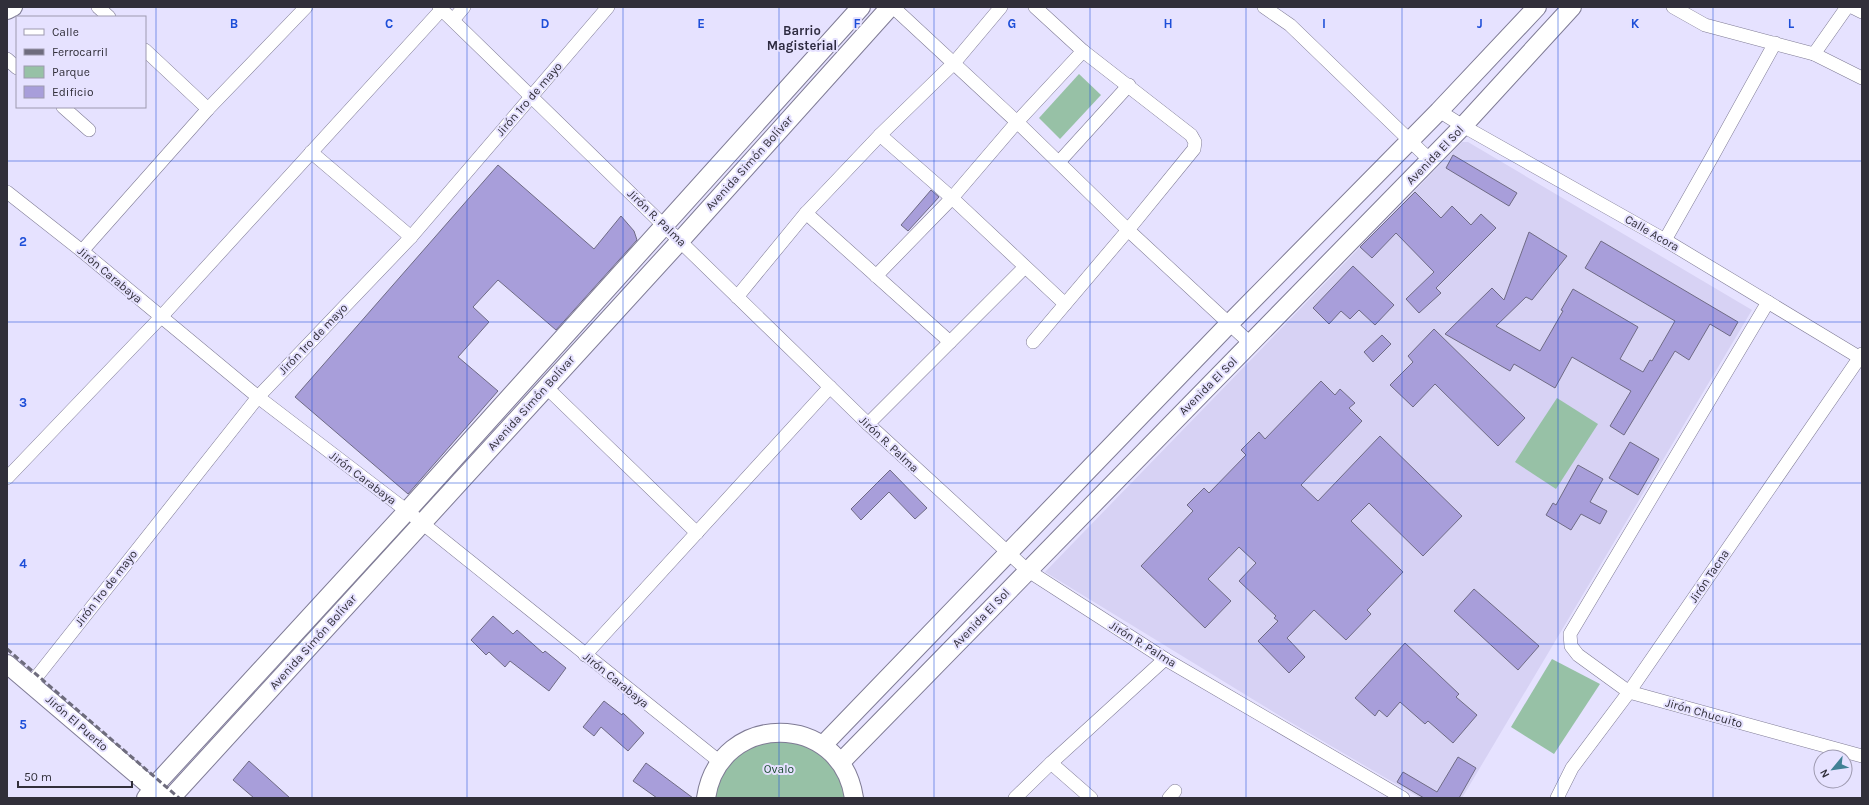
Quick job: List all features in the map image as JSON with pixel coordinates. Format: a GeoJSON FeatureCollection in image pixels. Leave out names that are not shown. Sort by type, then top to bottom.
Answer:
{"type":"FeatureCollection","features":[{"type":"Feature","properties":{"kind":"street"},"geometry":{"type":"LineString","coordinates":[[7,10],[13,7]]}},
{"type":"Feature","properties":{"kind":"street"},"geometry":{"type":"LineString","coordinates":[[98,7],[108,16]]}},
{"type":"Feature","properties":{"kind":"street"},"geometry":{"type":"LineString","coordinates":[[82,251],[208,109],[305,7]]}},
{"type":"Feature","properties":{"kind":"street"},"geometry":{"type":"LineString","coordinates":[[453,20],[464,7]]}},
{"type":"Feature","properties":{"kind":"street","name":"Jirón 1ro de mayo"},"geometry":{"type":"LineString","coordinates":[[31,684],[258,397],[411,237],[608,7]]}},
{"type":"Feature","properties":{"kind":"street","name":"Avenida Simón Bolívar"},"geometry":{"type":"LineString","coordinates":[[154,795],[165,775],[406,511],[861,7]]}},
{"type":"Feature","properties":{"kind":"street"},"geometry":{"type":"LineString","coordinates":[[892,7],[1017,122],[1128,230],[1250,343]]}},
{"type":"Feature","properties":{"kind":"street","name":"Avenida Simón Bolívar"},"geometry":{"type":"LineString","coordinates":[[171,798],[892,7]]}},
{"type":"Feature","properties":{"kind":"street"},"geometry":{"type":"LineString","coordinates":[[737,297],[806,213],[880,135],[954,63],[1002,7]]}},
{"type":"Feature","properties":{"kind":"street"},"geometry":{"type":"LineString","coordinates":[[1033,342],[1128,230],[1194,149],[1195,142],[1191,134],[1083,51],[1035,7]]}},
{"type":"Feature","properties":{"kind":"street"},"geometry":{"type":"LineString","coordinates":[[1264,7],[1290,25],[1430,160]]}},
{"type":"Feature","properties":{"kind":"street"},"geometry":{"type":"LineString","coordinates":[[823,745],[1229,324],[1410,141],[1537,7]]}},
{"type":"Feature","properties":{"kind":"street","name":"Avenida El Sol"},"geometry":{"type":"LineString","coordinates":[[840,762],[1463,126],[1572,7]]}},
{"type":"Feature","properties":{"kind":"street"},"geometry":{"type":"LineString","coordinates":[[1673,7],[1709,27],[1814,54],[1862,78]]}},
{"type":"Feature","properties":{"kind":"street"},"geometry":{"type":"LineString","coordinates":[[1814,54],[1847,7]]}},
{"type":"Feature","properties":{"kind":"street"},"geometry":{"type":"LineString","coordinates":[[1852,7],[1862,12]]}},
{"type":"Feature","properties":{"kind":"street"},"geometry":{"type":"LineString","coordinates":[[7,478],[161,317],[441,8]]}},
{"type":"Feature","properties":{"kind":"street","name":"Jirón R. Palma"},"geometry":{"type":"LineString","coordinates":[[441,8],[868,424],[1027,570],[1165,659],[1403,798]]}},
{"type":"Feature","properties":{"kind":"street"},"geometry":{"type":"LineString","coordinates":[[1664,240],[1775,43]]}},
{"type":"Feature","properties":{"kind":"street"},"geometry":{"type":"LineString","coordinates":[[146,51],[208,109]]}},
{"type":"Feature","properties":{"kind":"street"},"geometry":{"type":"LineString","coordinates":[[876,276],[952,198],[1017,122],[1083,51]]}},
{"type":"Feature","properties":{"kind":"street"},"geometry":{"type":"LineString","coordinates":[[7,59],[16,67]]}},
{"type":"Feature","properties":{"kind":"street"},"geometry":{"type":"LineString","coordinates":[[1059,162],[1129,85]]}},
{"type":"Feature","properties":{"kind":"street"},"geometry":{"type":"LineString","coordinates":[[64,108],[89,130]]}},
{"type":"Feature","properties":{"kind":"street","name":"Calle Acora"},"geometry":{"type":"LineString","coordinates":[[1439,111],[1664,240],[1861,357]]}},
{"type":"Feature","properties":{"kind":"street"},"geometry":{"type":"LineString","coordinates":[[880,135],[952,198],[1024,268],[1065,304]]}},
{"type":"Feature","properties":{"kind":"street"},"geometry":{"type":"LineString","coordinates":[[311,152],[411,237]]}},
{"type":"Feature","properties":{"kind":"street","name":"Jirón Carabaya"},"geometry":{"type":"LineString","coordinates":[[7,192],[82,251],[258,397],[406,511],[720,762]]}},
{"type":"Feature","properties":{"kind":"street"},"geometry":{"type":"LineString","coordinates":[[806,213],[950,342]]}},
{"type":"Feature","properties":{"kind":"street"},"geometry":{"type":"LineString","coordinates":[[868,424],[1024,268]]}},
{"type":"Feature","properties":{"kind":"street","name":"Jirón Chucuito"},"geometry":{"type":"LineString","coordinates":[[1768,302],[1570,634],[1571,646],[1578,655],[1629,692],[1862,756]]}},
{"type":"Feature","properties":{"kind":"street","name":"Jirón Tacna"},"geometry":{"type":"LineString","coordinates":[[1557,798],[1572,768],[1629,692],[1861,357]]}},
{"type":"Feature","properties":{"kind":"street"},"geometry":{"type":"LineString","coordinates":[[546,387],[697,533]]}},
{"type":"Feature","properties":{"kind":"street"},"geometry":{"type":"LineString","coordinates":[[585,655],[830,387]]}},
{"type":"Feature","properties":{"kind":"street"},"geometry":{"type":"LineString","coordinates":[[1015,798],[1051,763],[1165,659]]}},
{"type":"Feature","properties":{"kind":"street","name":"Jirón El Puerto"},"geometry":{"type":"LineString","coordinates":[[7,664],[154,795]]}},
{"type":"Feature","properties":{"kind":"street"},"geometry":{"type":"LineString","coordinates":[[706,798],[709,783],[720,762],[736,746],[756,736],[779,732],[802,735],[823,745],[840,762],[852,784],[854,798]]}},
{"type":"Feature","properties":{"kind":"street"},"geometry":{"type":"LineString","coordinates":[[1051,763],[1091,798]]}},
{"type":"Feature","properties":{"kind":"shaded area"},"geometry":{"type":"Polygon","coordinates":[[[1462,142],[1468,142],[1752,310],[1462,798],[1420,798],[1285,719],[1045,572],[1462,142]]]}},
{"type":"Feature","properties":{"kind":"green space"},"geometry":{"type":"Polygon","coordinates":[[[1079,74],[1101,95],[1060,139],[1039,118],[1079,74]]]}},
{"type":"Feature","properties":{"kind":"green space"},"geometry":{"type":"Polygon","coordinates":[[[1557,398],[1598,424],[1556,489],[1515,462],[1557,398]]]}},
{"type":"Feature","properties":{"kind":"green space"},"geometry":{"type":"Polygon","coordinates":[[[1552,659],[1600,684],[1554,754],[1511,727],[1552,659]]]}},
{"type":"Feature","properties":{"kind":"green space","name":"Ovalo"},"geometry":{"type":"Polygon","coordinates":[[[771,741],[793,742],[803,745],[811,748],[827,759],[844,788],[846,798],[713,798],[727,766],[747,749],[771,741]]]}},
{"type":"Feature","properties":{"kind":"building"},"geometry":{"type":"Polygon","coordinates":[[[1453,155],[1517,193],[1509,206],[1446,168],[1453,155]]]}},
{"type":"Feature","properties":{"kind":"building"},"geometry":{"type":"Polygon","coordinates":[[[498,165],[594,249],[621,216],[634,231],[637,240],[556,330],[498,280],[473,307],[489,322],[458,357],[498,391],[408,494],[295,397],[498,165]]]}},
{"type":"Feature","properties":{"kind":"building"},"geometry":{"type":"Polygon","coordinates":[[[931,190],[939,197],[908,231],[901,225],[931,190]]]}},
{"type":"Feature","properties":{"kind":"building"},"geometry":{"type":"Polygon","coordinates":[[[1415,192],[1441,218],[1452,206],[1471,225],[1481,214],[1496,228],[1436,288],[1441,293],[1419,313],[1406,299],[1434,272],[1396,233],[1372,258],[1360,247],[1415,192]]]}},
{"type":"Feature","properties":{"kind":"building"},"geometry":{"type":"Polygon","coordinates":[[[1529,232],[1567,256],[1532,300],[1526,297],[1496,326],[1540,351],[1563,311],[1561,310],[1573,289],[1638,327],[1620,359],[1643,372],[1650,360],[1652,361],[1675,321],[1585,268],[1601,241],[1738,322],[1730,336],[1710,324],[1689,360],[1675,351],[1624,435],[1610,426],[1631,391],[1572,357],[1555,388],[1514,364],[1510,371],[1445,334],[1492,288],[1504,300],[1529,232]]]}},
{"type":"Feature","properties":{"kind":"building"},"geometry":{"type":"Polygon","coordinates":[[[1353,266],[1394,305],[1375,325],[1359,310],[1350,319],[1341,311],[1329,324],[1313,308],[1353,266]]]}},
{"type":"Feature","properties":{"kind":"building"},"geometry":{"type":"Polygon","coordinates":[[[1434,329],[1525,418],[1498,446],[1435,384],[1413,407],[1390,385],[1413,362],[1408,356],[1434,329]]]}},
{"type":"Feature","properties":{"kind":"building"},"geometry":{"type":"Polygon","coordinates":[[[1382,335],[1391,344],[1373,362],[1364,352],[1382,335]]]}},
{"type":"Feature","properties":{"kind":"building"},"geometry":{"type":"Polygon","coordinates":[[[1321,381],[1335,395],[1340,389],[1355,403],[1349,408],[1362,421],[1301,485],[1318,501],[1380,436],[1462,516],[1423,556],[1369,503],[1351,521],[1403,572],[1367,610],[1371,614],[1346,640],[1314,610],[1287,638],[1305,657],[1289,673],[1258,641],[1278,621],[1274,618],[1276,616],[1239,581],[1256,563],[1239,547],[1208,579],[1231,601],[1205,628],[1141,566],[1193,511],[1187,505],[1204,488],[1209,493],[1246,455],[1241,450],[1259,432],[1265,439],[1321,381]]]}},
{"type":"Feature","properties":{"kind":"building"},"geometry":{"type":"Polygon","coordinates":[[[1630,442],[1659,459],[1638,495],[1609,478],[1630,442]]]}},
{"type":"Feature","properties":{"kind":"building"},"geometry":{"type":"Polygon","coordinates":[[[1578,465],[1603,479],[1590,502],[1607,511],[1600,524],[1581,514],[1571,530],[1546,515],[1553,503],[1556,505],[1578,465]]]}},
{"type":"Feature","properties":{"kind":"building"},"geometry":{"type":"Polygon","coordinates":[[[890,470],[927,508],[915,519],[889,492],[861,520],[851,509],[890,470]]]}},
{"type":"Feature","properties":{"kind":"building"},"geometry":{"type":"Polygon","coordinates":[[[1474,589],[1539,646],[1518,670],[1454,611],[1474,589]]]}},
{"type":"Feature","properties":{"kind":"building"},"geometry":{"type":"Polygon","coordinates":[[[493,616],[513,634],[517,630],[543,653],[545,651],[566,668],[549,691],[510,661],[505,667],[489,652],[486,655],[471,640],[493,616]]]}},
{"type":"Feature","properties":{"kind":"building"},"geometry":{"type":"Polygon","coordinates":[[[1405,643],[1459,694],[1456,697],[1477,715],[1453,743],[1428,721],[1425,724],[1400,702],[1387,717],[1379,710],[1375,716],[1355,698],[1405,643]]]}},
{"type":"Feature","properties":{"kind":"building"},"geometry":{"type":"Polygon","coordinates":[[[604,701],[622,715],[623,713],[644,733],[628,751],[601,727],[594,736],[583,727],[604,701]]]}},
{"type":"Feature","properties":{"kind":"building"},"geometry":{"type":"Polygon","coordinates":[[[1458,757],[1476,768],[1459,798],[1424,798],[1397,782],[1403,772],[1437,792],[1458,757]]]}},
{"type":"Feature","properties":{"kind":"building"},"geometry":{"type":"Polygon","coordinates":[[[249,761],[290,798],[254,798],[233,780],[249,761]]]}},
{"type":"Feature","properties":{"kind":"building"},"geometry":{"type":"Polygon","coordinates":[[[646,763],[693,798],[657,798],[633,781],[646,763]]]}},
{"type":"Feature","properties":{"kind":"railway"},"geometry":{"type":"LineString","coordinates":[[7,649],[179,798]]}},
{"type":"Feature","properties":{"kind":"district","name":"Barrio Magisterial"},"geometry":{"type":"Point","coordinates":[802,38]}}]}
